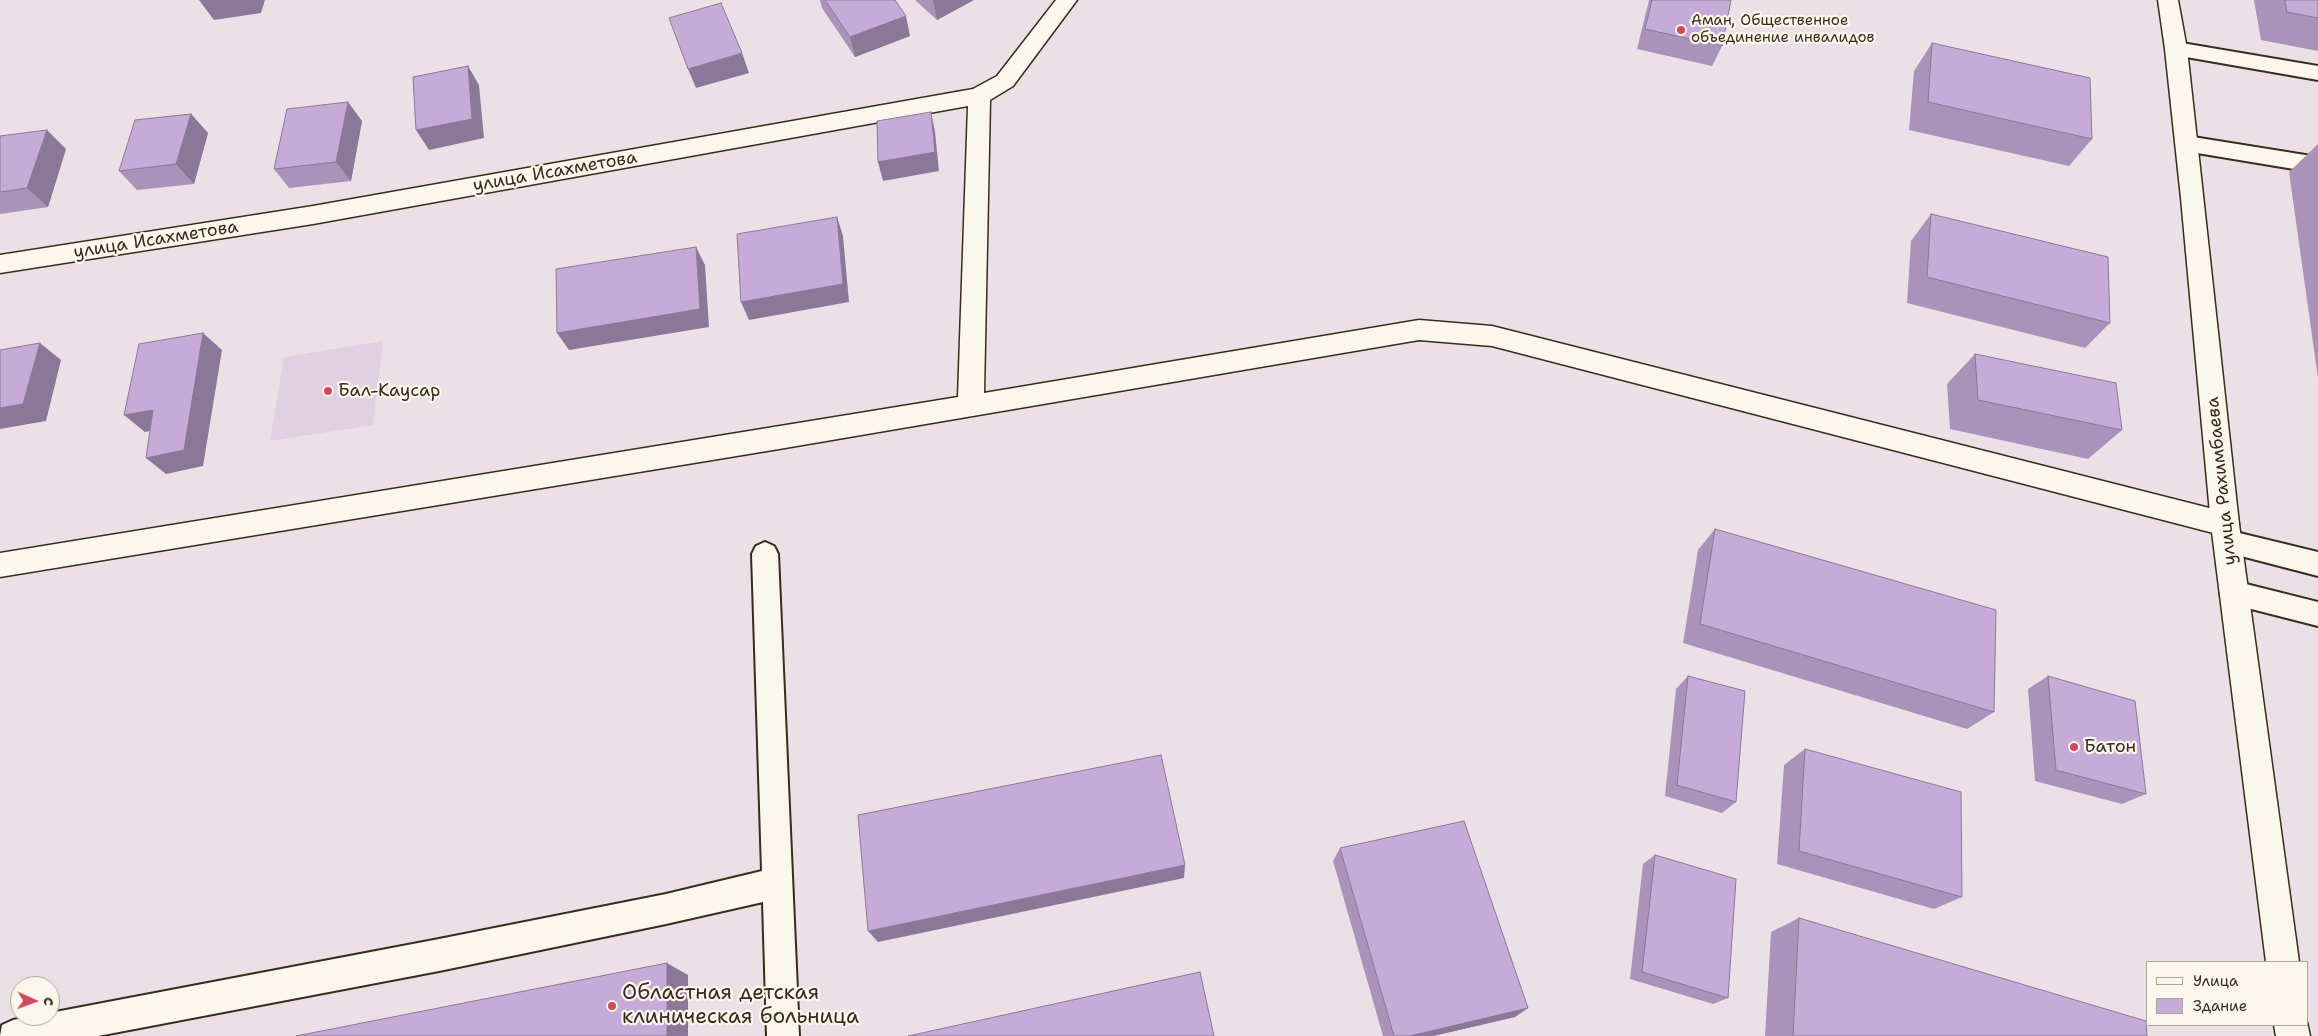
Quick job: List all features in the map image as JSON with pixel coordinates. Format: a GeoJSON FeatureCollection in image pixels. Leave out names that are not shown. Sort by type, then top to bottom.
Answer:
{"type":"FeatureCollection","features":[{"type":"Feature","properties":{"kind":"street","name":"улица Исахметова"},"geometry":{"type":"LineString","coordinates":[[0,264],[313,215],[979,96],[1005,81],[1067,0]]}},
{"type":"Feature","properties":{"kind":"street","name":"улица Рахимбаева"},"geometry":{"type":"LineString","coordinates":[[2168,0],[2176,49],[2187,144],[2226,533],[2283,961]]}},
{"type":"Feature","properties":{"kind":"street"},"geometry":{"type":"LineString","coordinates":[[971,405],[979,96]]}},
{"type":"Feature","properties":{"kind":"street"},"geometry":{"type":"LineString","coordinates":[[0,565],[1419,330],[1492,336],[2226,533]]}},
{"type":"Feature","properties":{"kind":"lane"},"geometry":{"type":"LineString","coordinates":[[2176,49],[2318,73]]}},
{"type":"Feature","properties":{"kind":"lane"},"geometry":{"type":"LineString","coordinates":[[2187,144],[2318,165]]}},
{"type":"Feature","properties":{"kind":"lane"},"geometry":{"type":"LineString","coordinates":[[2226,533],[2318,564]]}},
{"type":"Feature","properties":{"kind":"lane"},"geometry":{"type":"LineString","coordinates":[[765,554],[783,1036]]}},
{"type":"Feature","properties":{"kind":"lane"},"geometry":{"type":"LineString","coordinates":[[2234,593],[2318,614]]}},
{"type":"Feature","properties":{"kind":"lane"},"geometry":{"type":"LineString","coordinates":[[14,1036],[439,955],[666,909],[776,883]]}},
{"type":"Feature","properties":{"kind":"shaded area","name":"Бал-Каусар"},"geometry":{"type":"Polygon","coordinates":[[[383,341],[373,425],[270,441],[284,357],[383,341]]]}},
{"type":"Feature","properties":{"kind":"building"},"geometry":{"type":"Polygon","coordinates":[[[825,0],[895,0],[906,16],[850,37],[825,0]]]}},
{"type":"Feature","properties":{"kind":"building"},"geometry":{"type":"Polygon","coordinates":[[[1652,0],[1731,0],[1722,46],[1645,29],[1652,0]]]}},
{"type":"Feature","properties":{"kind":"building"},"geometry":{"type":"Polygon","coordinates":[[[2285,0],[2318,0],[2318,18],[2287,12],[2285,0]]]}},
{"type":"Feature","properties":{"kind":"building"},"geometry":{"type":"Polygon","coordinates":[[[721,3],[742,53],[688,69],[669,18],[721,3]]]}},
{"type":"Feature","properties":{"kind":"building"},"geometry":{"type":"Polygon","coordinates":[[[1932,43],[2090,78],[2092,139],[1928,102],[1932,43]]]}},
{"type":"Feature","properties":{"kind":"building"},"geometry":{"type":"Polygon","coordinates":[[[468,66],[472,119],[416,130],[413,77],[468,66]]]}},
{"type":"Feature","properties":{"kind":"building"},"geometry":{"type":"Polygon","coordinates":[[[348,102],[336,162],[274,169],[287,109],[348,102]]]}},
{"type":"Feature","properties":{"kind":"building"},"geometry":{"type":"Polygon","coordinates":[[[931,112],[935,152],[878,162],[877,121],[931,112]]]}},
{"type":"Feature","properties":{"kind":"building"},"geometry":{"type":"Polygon","coordinates":[[[191,114],[176,164],[119,171],[135,120],[191,114]]]}},
{"type":"Feature","properties":{"kind":"building"},"geometry":{"type":"Polygon","coordinates":[[[47,130],[27,188],[0,192],[0,136],[47,130]]]}},
{"type":"Feature","properties":{"kind":"building"},"geometry":{"type":"Polygon","coordinates":[[[1931,214],[2108,257],[2110,323],[1927,277],[1931,214]]]}},
{"type":"Feature","properties":{"kind":"building"},"geometry":{"type":"Polygon","coordinates":[[[837,217],[843,284],[741,302],[737,234],[837,217]]]}},
{"type":"Feature","properties":{"kind":"building"},"geometry":{"type":"Polygon","coordinates":[[[696,247],[700,309],[557,333],[556,269],[696,247]]]}},
{"type":"Feature","properties":{"kind":"building"},"geometry":{"type":"Polygon","coordinates":[[[203,333],[184,450],[146,458],[153,410],[124,415],[139,344],[203,333]]]}},
{"type":"Feature","properties":{"kind":"building"},"geometry":{"type":"Polygon","coordinates":[[[40,343],[23,404],[0,408],[0,350],[40,343]]]}},
{"type":"Feature","properties":{"kind":"building"},"geometry":{"type":"Polygon","coordinates":[[[1975,354],[2116,383],[2122,430],[1978,400],[1975,354]]]}},
{"type":"Feature","properties":{"kind":"building"},"geometry":{"type":"Polygon","coordinates":[[[1715,529],[1996,610],[1994,712],[1700,624],[1715,529]]]}},
{"type":"Feature","properties":{"kind":"building"},"geometry":{"type":"Polygon","coordinates":[[[1688,676],[1745,691],[1736,802],[1677,785],[1688,676]]]}},
{"type":"Feature","properties":{"kind":"building"},"geometry":{"type":"Polygon","coordinates":[[[2048,676],[2135,701],[2146,794],[2056,770],[2048,676]]]}},
{"type":"Feature","properties":{"kind":"building"},"geometry":{"type":"Polygon","coordinates":[[[1805,749],[1961,792],[1962,897],[1799,851],[1805,749]]]}},
{"type":"Feature","properties":{"kind":"building"},"geometry":{"type":"Polygon","coordinates":[[[1161,755],[1185,865],[868,931],[858,815],[1161,755]]]}},
{"type":"Feature","properties":{"kind":"building"},"geometry":{"type":"Polygon","coordinates":[[[1464,821],[1528,1008],[1410,1036],[1394,1036],[1340,848],[1464,821]]]}},
{"type":"Feature","properties":{"kind":"building"},"geometry":{"type":"Polygon","coordinates":[[[1655,855],[1736,879],[1728,998],[1642,972],[1655,855]]]}},
{"type":"Feature","properties":{"kind":"building"},"geometry":{"type":"Polygon","coordinates":[[[1799,918],[2146,1021],[2147,1036],[1793,1036],[1799,918]]]}},
{"type":"Feature","properties":{"kind":"building"},"geometry":{"type":"Polygon","coordinates":[[[667,963],[667,1036],[296,1036],[667,963]]]}},
{"type":"Feature","properties":{"kind":"building"},"geometry":{"type":"Polygon","coordinates":[[[1200,972],[1214,1036],[908,1036],[1200,972]]]}},
{"type":"Feature","properties":{"kind":"place","name":"Аман, Общественное объединение инвалидов"},"geometry":{"type":"Point","coordinates":[1681,30]}},
{"type":"Feature","properties":{"kind":"place","name":"Бал-Каусар"},"geometry":{"type":"Point","coordinates":[328,391]}},
{"type":"Feature","properties":{"kind":"place","name":"Батон"},"geometry":{"type":"Point","coordinates":[2074,747]}},
{"type":"Feature","properties":{"kind":"place","name":"Областная детская клиническая больница"},"geometry":{"type":"Point","coordinates":[612,1006]}}]}
